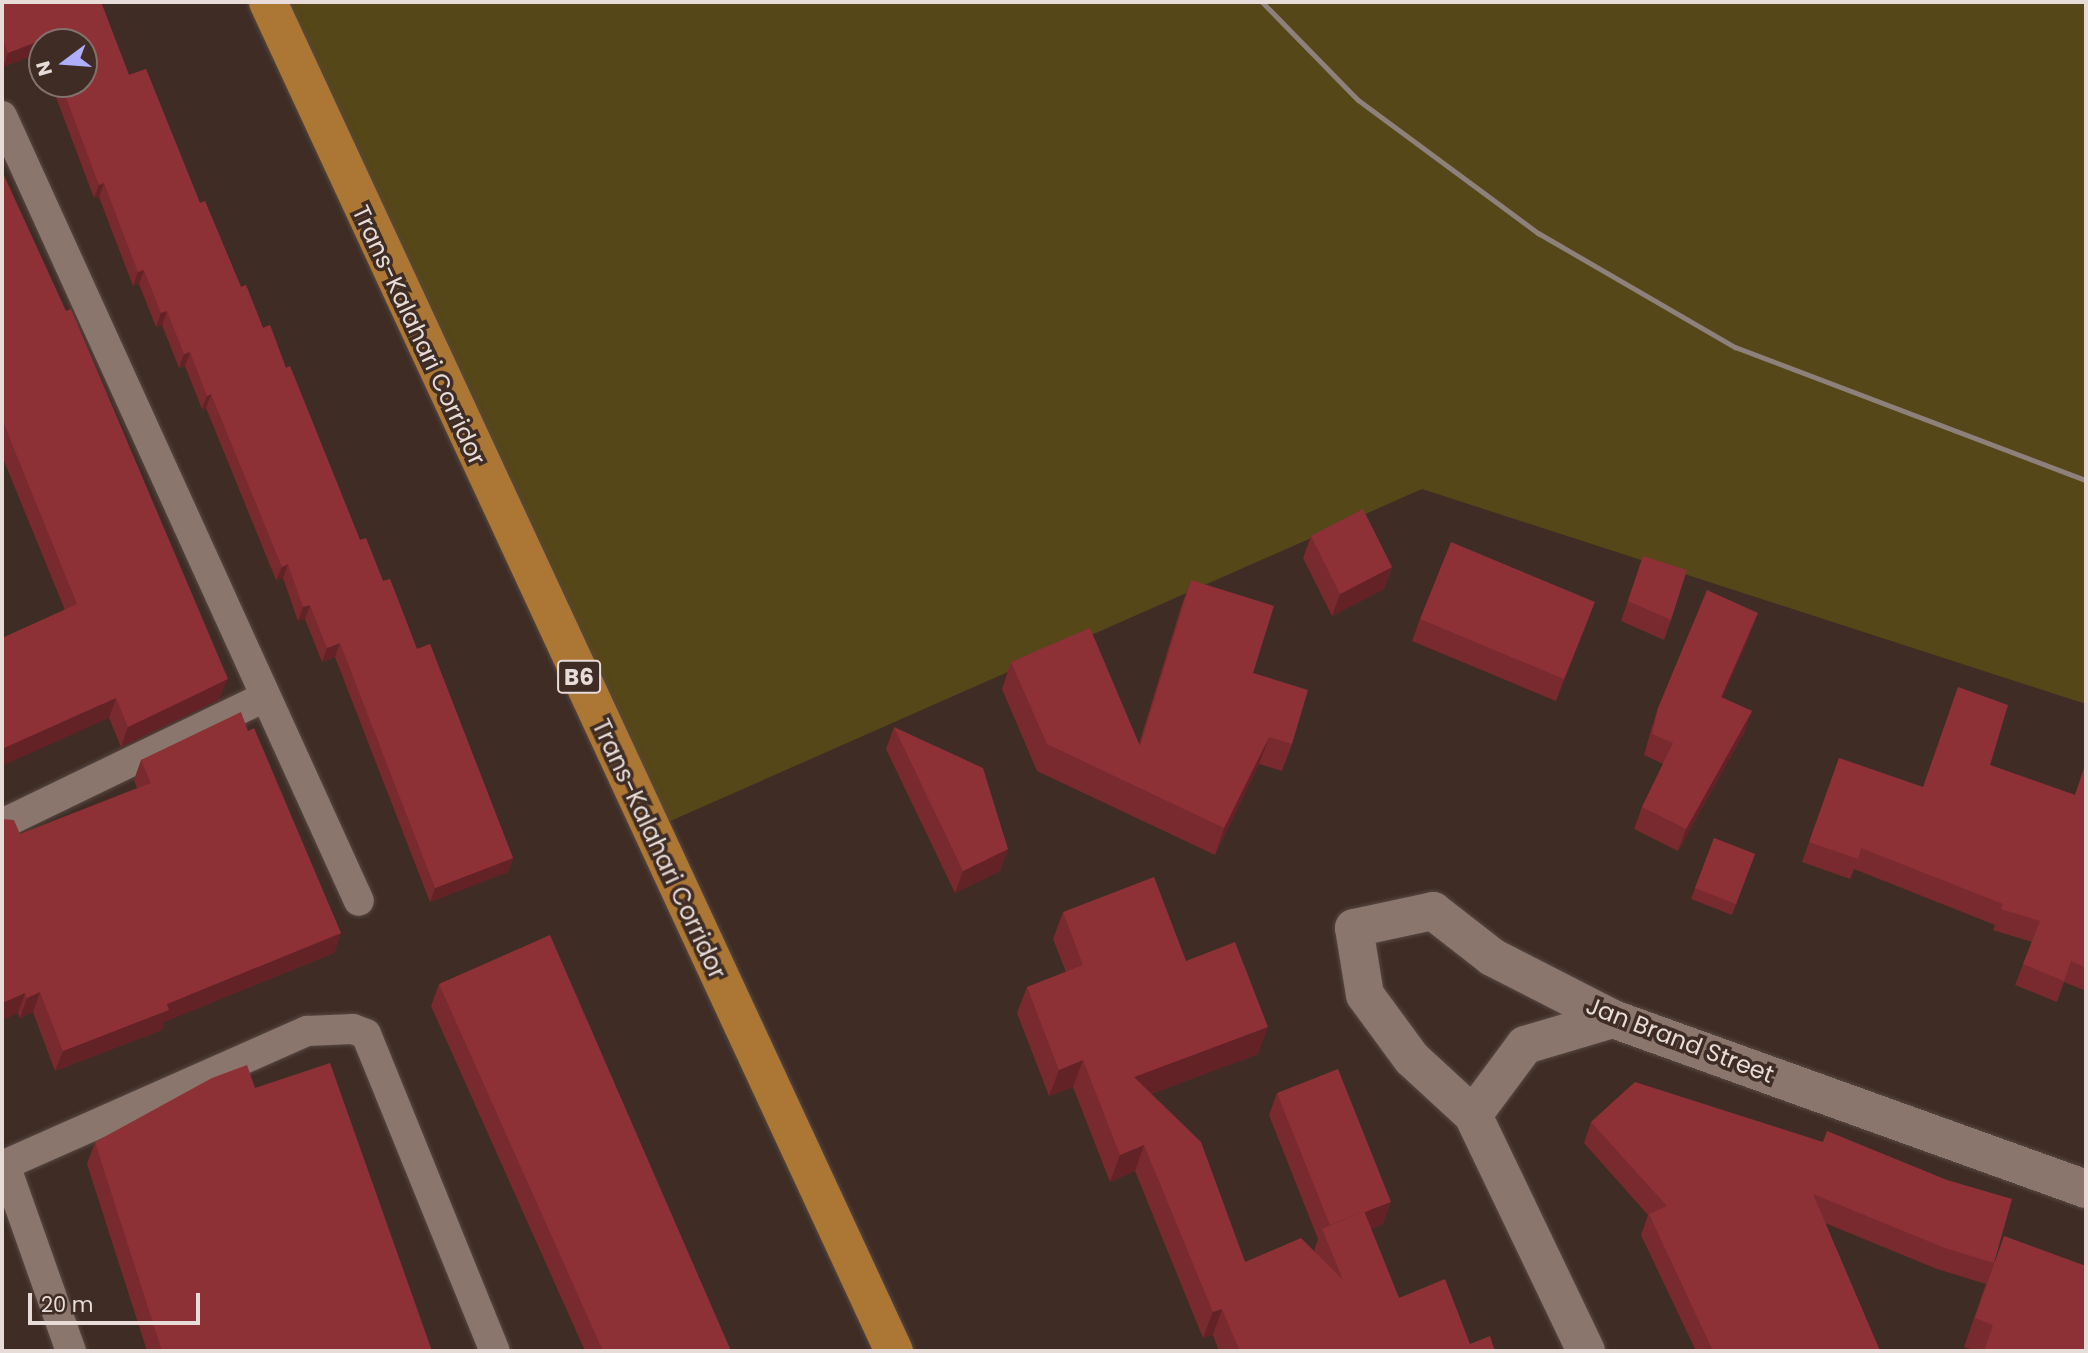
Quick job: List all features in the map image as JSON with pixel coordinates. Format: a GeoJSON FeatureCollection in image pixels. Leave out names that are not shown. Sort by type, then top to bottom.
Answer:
{"type":"FeatureCollection","features":[{"type":"Feature","properties":{"kind":"highway","name":"Trans-Kalahari Corridor"},"geometry":{"type":"LineString","coordinates":[[268,2],[285,46],[894,1351]]}},
{"type":"Feature","properties":{"kind":"street","name":"Jan Brand Street"},"geometry":{"type":"LineString","coordinates":[[1586,1351],[1473,1115],[1412,1059],[1365,995],[1354,928],[1433,911],[1492,957],[1613,1019],[2086,1189]]}},
{"type":"Feature","properties":{"kind":"street"},"geometry":{"type":"LineString","coordinates":[[1473,1115],[1525,1045],[1613,1019]]}},
{"type":"Feature","properties":{"kind":"lane"},"geometry":{"type":"LineString","coordinates":[[2,116],[359,901]]}},
{"type":"Feature","properties":{"kind":"lane"},"geometry":{"type":"LineString","coordinates":[[2,824],[265,697]]}},
{"type":"Feature","properties":{"kind":"lane"},"geometry":{"type":"LineString","coordinates":[[71,1351],[3,1165],[307,1031],[353,1029],[366,1034],[495,1351]]}},
{"type":"Feature","properties":{"kind":"shaded area"},"geometry":{"type":"Polygon","coordinates":[[[284,2],[2086,2],[2086,704],[1422,489],[650,830],[284,2]]]}},
{"type":"Feature","properties":{"kind":"building"},"geometry":{"type":"Polygon","coordinates":[[[2,2],[101,2],[129,75],[146,69],[200,203],[205,201],[241,287],[246,285],[263,328],[270,325],[286,368],[290,366],[360,540],[366,538],[383,581],[390,579],[417,649],[430,644],[513,858],[435,888],[340,643],[327,648],[310,605],[303,607],[288,564],[282,567],[211,394],[207,396],[190,352],[184,354],[167,311],[161,313],[144,270],[138,272],[104,183],[99,185],[66,98],[98,98],[98,28],[28,28],[28,45],[8,53],[2,37],[2,2]]]}},
{"type":"Feature","properties":{"kind":"building"},"geometry":{"type":"Polygon","coordinates":[[[2,171],[66,311],[71,309],[228,679],[128,727],[116,698],[2,749],[2,638],[77,604],[2,419],[2,171]]]}},
{"type":"Feature","properties":{"kind":"building"},"geometry":{"type":"Polygon","coordinates":[[[1363,509],[1392,567],[1340,594],[1311,536],[1363,509]]]}},
{"type":"Feature","properties":{"kind":"building"},"geometry":{"type":"Polygon","coordinates":[[[1451,542],[1595,602],[1564,679],[1420,619],[1451,542]]]}},
{"type":"Feature","properties":{"kind":"building"},"geometry":{"type":"Polygon","coordinates":[[[1643,556],[1687,570],[1671,620],[1628,601],[1643,556]]]}},
{"type":"Feature","properties":{"kind":"building"},"geometry":{"type":"Polygon","coordinates":[[[1191,580],[1274,606],[1253,673],[1308,690],[1292,744],[1269,737],[1224,828],[1047,744],[1011,662],[1090,628],[1140,746],[1191,580]]]}},
{"type":"Feature","properties":{"kind":"building"},"geometry":{"type":"Polygon","coordinates":[[[1707,590],[1758,613],[1721,697],[1752,711],[1686,829],[1642,807],[1673,743],[1652,734],[1658,708],[1707,590]]]}},
{"type":"Feature","properties":{"kind":"building"},"geometry":{"type":"Polygon","coordinates":[[[1958,687],[2008,705],[1990,765],[2075,795],[2086,763],[2086,968],[2071,961],[2064,981],[2023,964],[2040,921],[2001,909],[2003,904],[1861,848],[1858,859],[1809,842],[1839,758],[1923,787],[1958,687]]]}},
{"type":"Feature","properties":{"kind":"building"},"geometry":{"type":"Polygon","coordinates":[[[241,712],[248,731],[254,728],[341,933],[167,1004],[169,1010],[63,1051],[40,992],[27,998],[25,993],[2,1003],[2,819],[14,820],[20,834],[151,783],[141,760],[241,712]]]}},
{"type":"Feature","properties":{"kind":"building"},"geometry":{"type":"Polygon","coordinates":[[[894,727],[983,768],[1008,849],[963,871],[894,727]]]}},
{"type":"Feature","properties":{"kind":"building"},"geometry":{"type":"Polygon","coordinates":[[[1714,838],[1755,854],[1736,904],[1695,888],[1714,838]]]}},
{"type":"Feature","properties":{"kind":"building"},"geometry":{"type":"Polygon","coordinates":[[[1154,877],[1186,961],[1235,942],[1268,1027],[1134,1077],[1201,1142],[1245,1262],[1301,1238],[1343,1280],[1322,1229],[1364,1211],[1399,1298],[1445,1279],[1470,1344],[1490,1336],[1495,1351],[1240,1351],[1222,1309],[1213,1312],[1144,1145],[1120,1155],[1083,1060],[1059,1070],[1027,987],[1083,965],[1063,912],[1154,877]]]}},
{"type":"Feature","properties":{"kind":"building"},"geometry":{"type":"Polygon","coordinates":[[[550,935],[731,1351],[603,1351],[439,984],[550,935]]]}},
{"type":"Feature","properties":{"kind":"building"},"geometry":{"type":"Polygon","coordinates":[[[330,1063],[432,1351],[162,1351],[95,1142],[212,1078],[247,1065],[255,1088],[330,1063]]]}},
{"type":"Feature","properties":{"kind":"building"},"geometry":{"type":"Polygon","coordinates":[[[1338,1069],[1391,1202],[1330,1225],[1277,1093],[1338,1069]]]}},
{"type":"Feature","properties":{"kind":"building"},"geometry":{"type":"Polygon","coordinates":[[[1635,1082],[1823,1142],[1827,1131],[1947,1180],[2012,1199],[1994,1263],[1945,1248],[1813,1194],[1880,1351],[1713,1351],[1649,1214],[1667,1206],[1591,1122],[1635,1082]]]}},
{"type":"Feature","properties":{"kind":"building"},"geometry":{"type":"Polygon","coordinates":[[[2004,1236],[2086,1266],[2086,1351],[1984,1351],[1993,1325],[1975,1318],[2004,1236]]]}},
{"type":"Feature","properties":{"kind":"railway"},"geometry":{"type":"LineString","coordinates":[[1262,2],[1358,100],[1538,233],[1735,347],[2086,480]]}}]}
